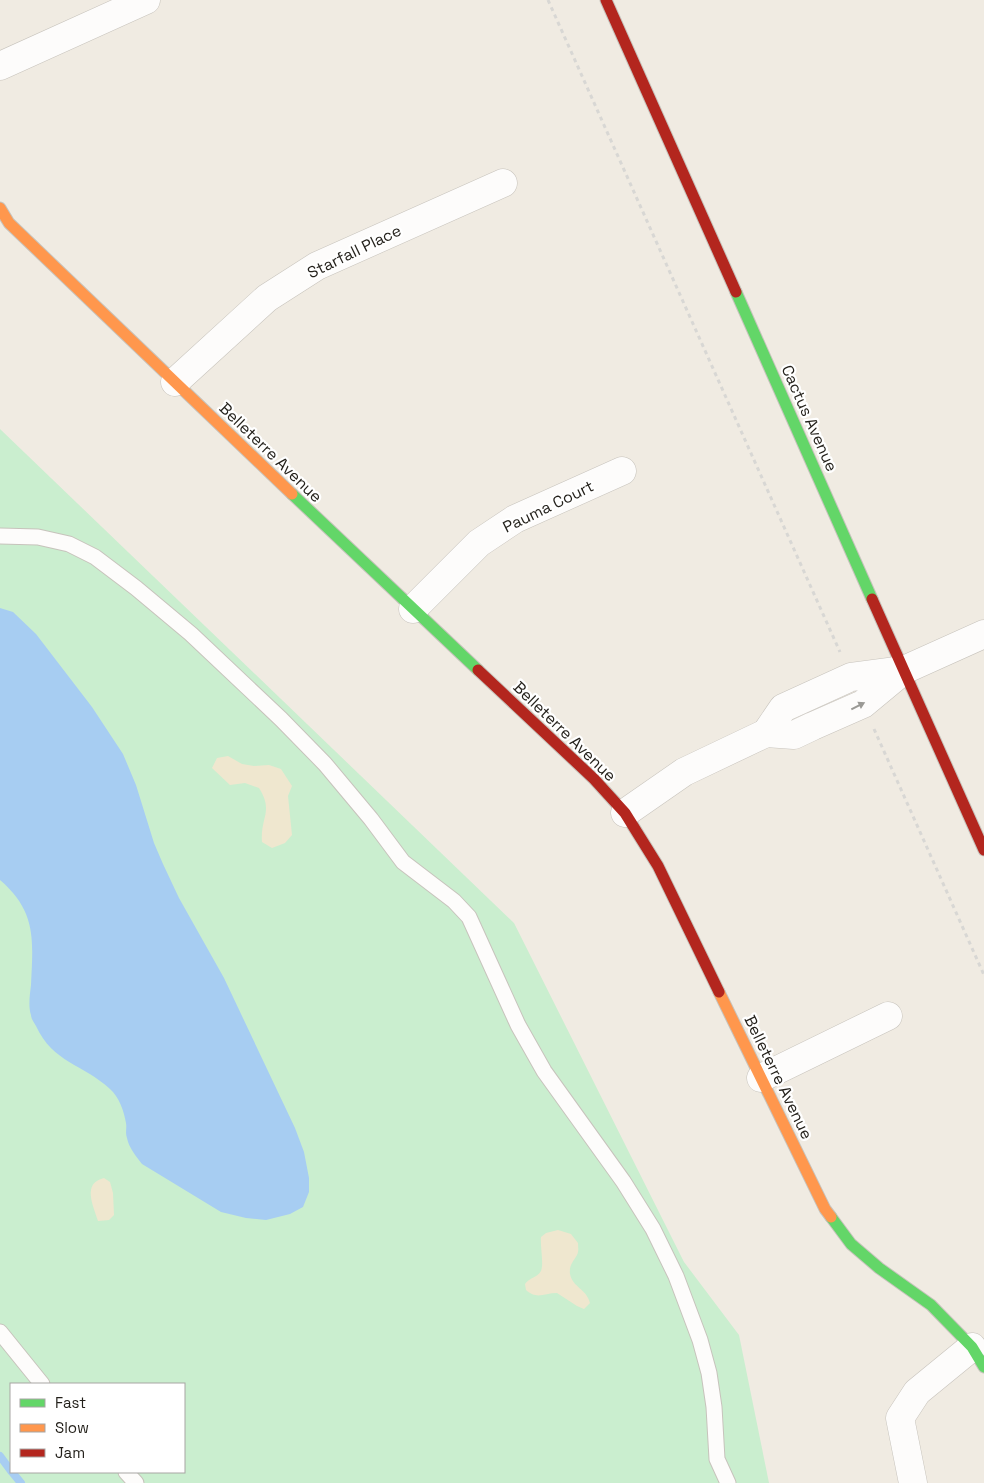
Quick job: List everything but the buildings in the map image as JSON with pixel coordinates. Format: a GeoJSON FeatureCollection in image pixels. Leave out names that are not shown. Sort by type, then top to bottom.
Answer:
{"type":"FeatureCollection","features":[{"type":"Feature","properties":{"kind":"street"},"geometry":{"type":"LineString","coordinates":[[0,66],[146,0]]}},
{"type":"Feature","properties":{"kind":"street","name":"Cactus Avenue"},"geometry":{"type":"LineString","coordinates":[[606,0],[984,850]]}},
{"type":"Feature","properties":{"kind":"street","name":"Starfall Place"},"geometry":{"type":"LineString","coordinates":[[175,382],[267,298],[317,266],[503,183]]}},
{"type":"Feature","properties":{"kind":"street","name":"Belleterre Avenue"},"geometry":{"type":"LineString","coordinates":[[0,208],[9,223],[594,779],[625,813],[658,866],[825,1209],[851,1244],[931,1306],[978,1357]]}},
{"type":"Feature","properties":{"kind":"street","name":"Pauma Court"},"geometry":{"type":"LineString","coordinates":[[413,609],[479,543],[514,519],[622,471]]}},
{"type":"Feature","properties":{"kind":"street"},"geometry":{"type":"LineString","coordinates":[[625,813],[684,772],[766,733],[794,735],[863,704],[904,670],[984,634]]}},
{"type":"Feature","properties":{"kind":"street"},"geometry":{"type":"LineString","coordinates":[[766,733],[783,708],[850,677],[904,670]]}},
{"type":"Feature","properties":{"kind":"street"},"geometry":{"type":"LineString","coordinates":[[761,1078],[888,1016]]}},
{"type":"Feature","properties":{"kind":"street"},"geometry":{"type":"LineString","coordinates":[[913,1483],[900,1418],[917,1392],[978,1357]]}},
{"type":"Feature","properties":{"kind":"lane"},"geometry":{"type":"LineString","coordinates":[[0,536],[38,537],[69,544],[95,557],[136,588],[191,634],[280,719],[325,764],[371,819],[403,862],[454,900],[469,917],[518,1026],[544,1071],[623,1181],[654,1229],[676,1276],[700,1340],[709,1373],[714,1407],[717,1459],[728,1483]]}},
{"type":"Feature","properties":{"kind":"lane"},"geometry":{"type":"LineString","coordinates":[[0,1332],[41,1383]]}},
{"type":"Feature","properties":{"kind":"lane"},"geometry":{"type":"LineString","coordinates":[[127,1473],[136,1483]]}},
{"type":"Feature","properties":{"kind":"path"},"geometry":{"type":"LineString","coordinates":[[548,0],[850,677]]}},
{"type":"Feature","properties":{"kind":"path"},"geometry":{"type":"LineString","coordinates":[[863,704],[984,975]]}},
{"type":"Feature","properties":{"kind":"green space"},"geometry":{"type":"Polygon","coordinates":[[[0,429],[514,923],[684,1262],[739,1335],[769,1483],[0,1483],[0,429]]]}},
{"type":"Feature","properties":{"kind":"sand"},"geometry":{"type":"Polygon","coordinates":[[[228,756],[242,764],[254,766],[269,765],[281,769],[292,786],[288,796],[292,835],[285,843],[272,848],[262,842],[266,803],[259,788],[245,783],[230,785],[212,768],[217,758],[228,756]]]}},
{"type":"Feature","properties":{"kind":"sand"},"geometry":{"type":"Polygon","coordinates":[[[104,1178],[110,1182],[113,1193],[114,1215],[109,1220],[98,1221],[92,1202],[91,1190],[97,1181],[104,1178]]]}},
{"type":"Feature","properties":{"kind":"sand"},"geometry":{"type":"Polygon","coordinates":[[[558,1230],[571,1234],[578,1243],[578,1254],[571,1266],[570,1274],[574,1282],[586,1294],[590,1303],[584,1309],[557,1293],[534,1295],[526,1290],[525,1284],[541,1271],[541,1237],[546,1233],[558,1230]]]}},
{"type":"Feature","properties":{"kind":"water"},"geometry":{"type":"Polygon","coordinates":[[[0,608],[13,612],[36,634],[92,707],[123,754],[136,785],[154,843],[163,864],[179,898],[224,978],[295,1128],[304,1152],[309,1178],[309,1192],[303,1207],[290,1214],[266,1220],[246,1218],[221,1212],[142,1164],[129,1145],[126,1136],[124,1114],[113,1092],[51,1048],[32,1019],[29,1004],[32,954],[30,928],[27,915],[21,904],[0,880],[0,608]]]}},
{"type":"Feature","properties":{"kind":"waterway"},"geometry":{"type":"LineString","coordinates":[[0,1456],[10,1470]]}},
{"type":"Feature","properties":{"kind":"waterway"},"geometry":{"type":"LineString","coordinates":[[13,1473],[21,1483]]}},
{"type":"Feature","properties":{"kind":"traffic: fast"},"geometry":{"type":"LineString","coordinates":[[736,292],[872,599]]}},
{"type":"Feature","properties":{"kind":"traffic: fast"},"geometry":{"type":"LineString","coordinates":[[292,494],[478,670]]}},
{"type":"Feature","properties":{"kind":"traffic: fast"},"geometry":{"type":"LineString","coordinates":[[831,1217],[851,1244],[879,1268],[931,1305],[972,1347],[984,1367]]}},
{"type":"Feature","properties":{"kind":"traffic: slow"},"geometry":{"type":"LineString","coordinates":[[0,208],[9,223],[292,494]]}},
{"type":"Feature","properties":{"kind":"traffic: slow"},"geometry":{"type":"LineString","coordinates":[[719,992],[825,1209],[831,1217]]}},
{"type":"Feature","properties":{"kind":"traffic: jam"},"geometry":{"type":"LineString","coordinates":[[606,0],[736,292]]}},
{"type":"Feature","properties":{"kind":"traffic: jam"},"geometry":{"type":"LineString","coordinates":[[872,599],[984,850]]}},
{"type":"Feature","properties":{"kind":"traffic: jam"},"geometry":{"type":"LineString","coordinates":[[478,670],[594,779],[625,813],[658,866],[719,992]]}}]}
